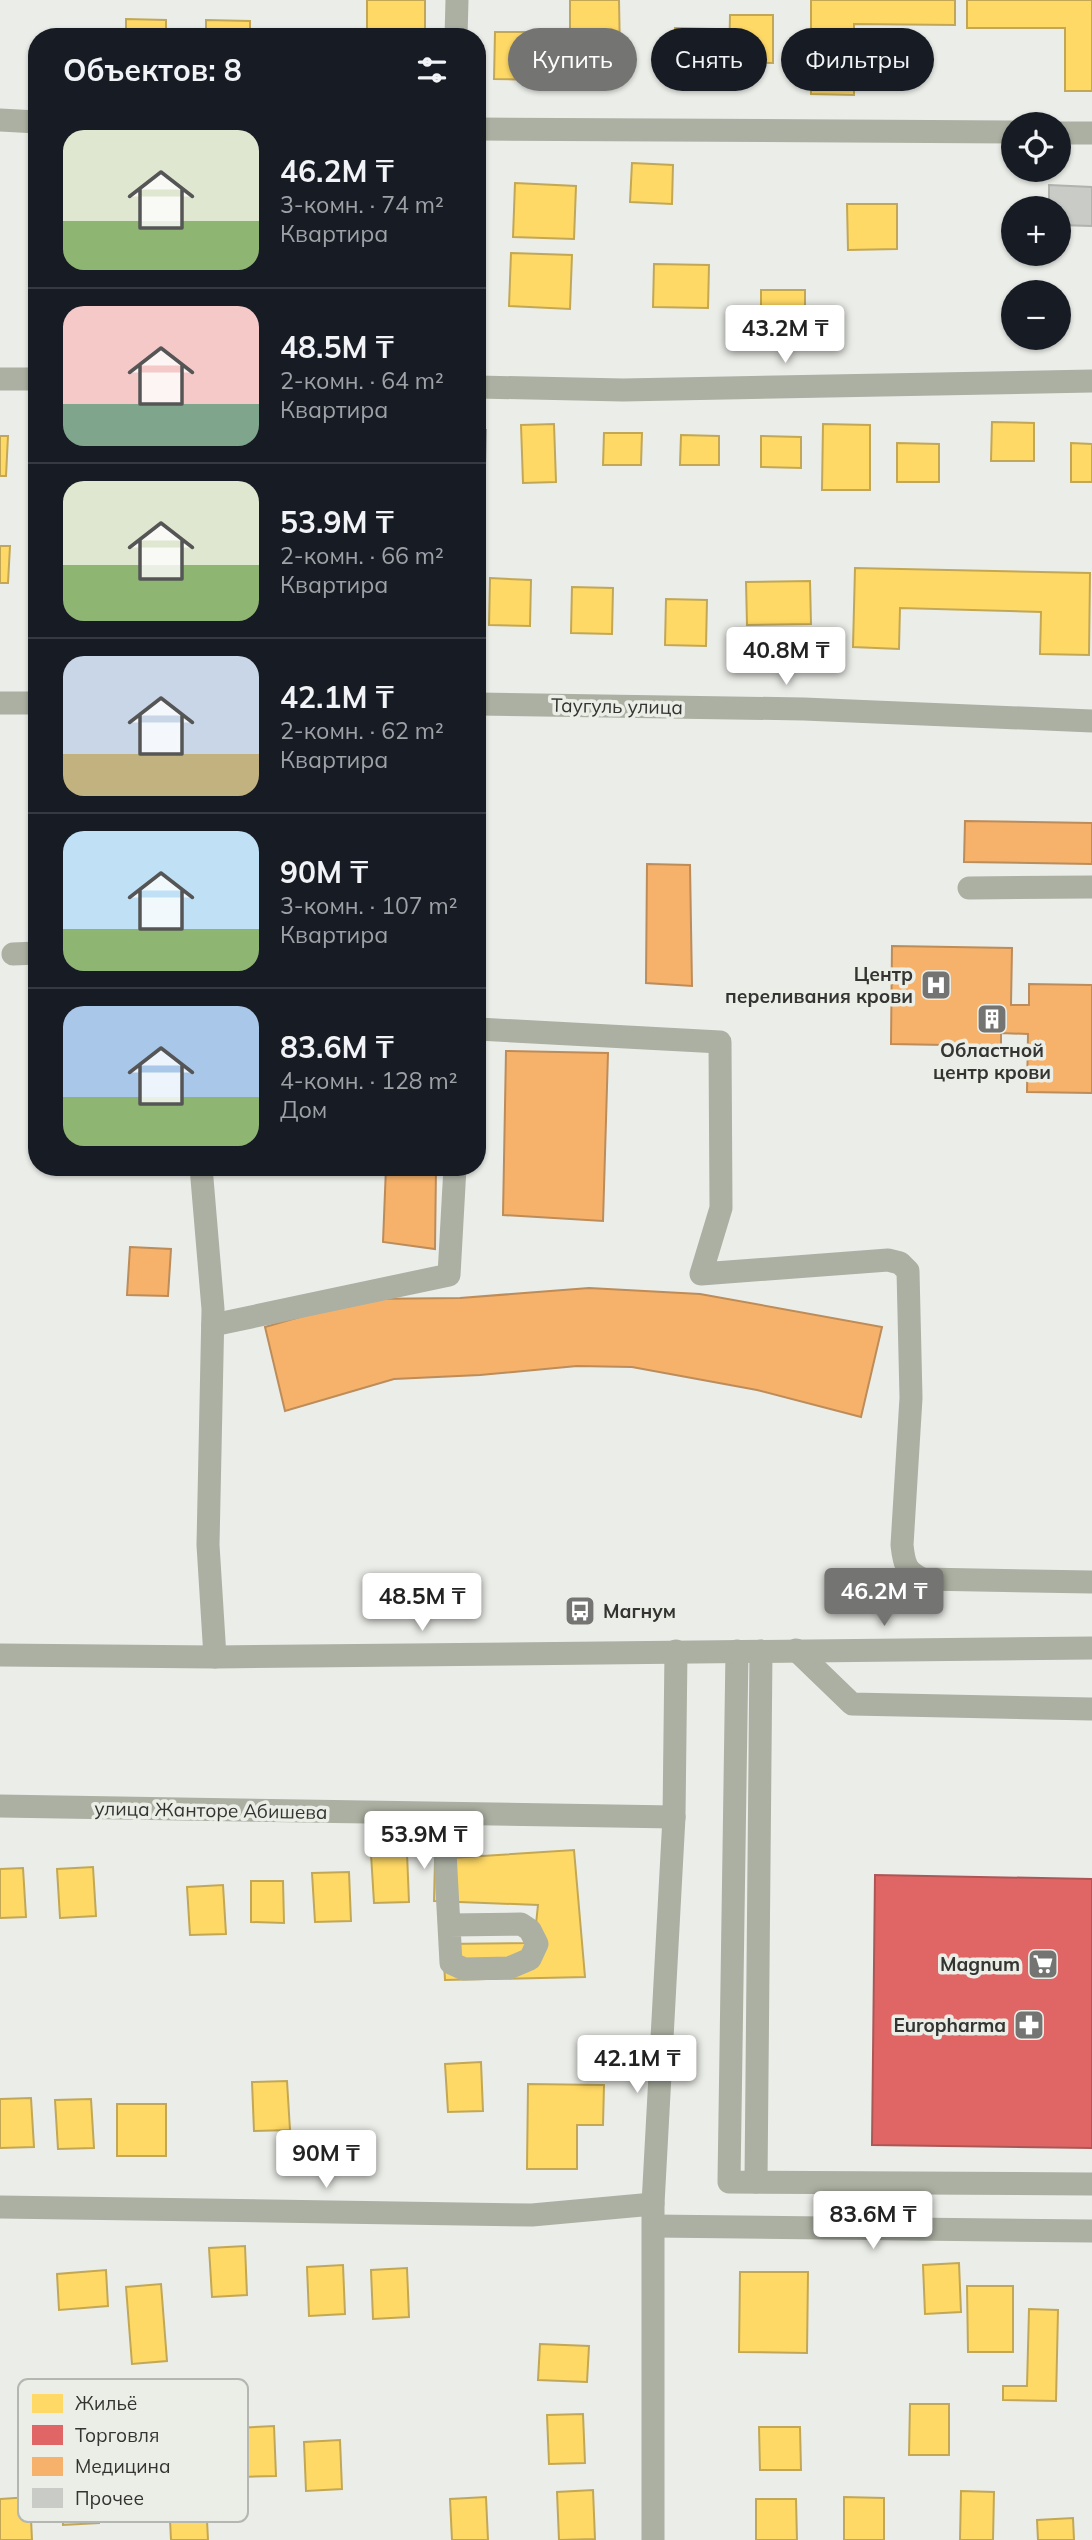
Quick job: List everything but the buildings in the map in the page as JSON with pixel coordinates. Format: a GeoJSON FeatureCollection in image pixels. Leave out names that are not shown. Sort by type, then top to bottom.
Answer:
{"type":"FeatureCollection","features":[{"type":"Feature","properties":{"kind":"street"},"geometry":{"type":"LineString","coordinates":[[456,28],[457,0]]}},
{"type":"Feature","properties":{"kind":"street"},"geometry":{"type":"LineString","coordinates":[[0,120],[28,122]]}},
{"type":"Feature","properties":{"kind":"street"},"geometry":{"type":"LineString","coordinates":[[486,129],[1001,132]]}},
{"type":"Feature","properties":{"kind":"street"},"geometry":{"type":"LineString","coordinates":[[1071,133],[1092,133]]}},
{"type":"Feature","properties":{"kind":"street"},"geometry":{"type":"LineString","coordinates":[[0,379],[28,379]]}},
{"type":"Feature","properties":{"kind":"street"},"geometry":{"type":"LineString","coordinates":[[486,387],[623,390],[1092,381]]}},
{"type":"Feature","properties":{"kind":"street"},"geometry":{"type":"LineString","coordinates":[[0,703],[28,703]]}},
{"type":"Feature","properties":{"kind":"street","name":"Таугуль улица"},"geometry":{"type":"LineString","coordinates":[[486,704],[804,709],[1092,721]]}},
{"type":"Feature","properties":{"kind":"street"},"geometry":{"type":"LineString","coordinates":[[969,888],[1092,887]]}},
{"type":"Feature","properties":{"kind":"street"},"geometry":{"type":"LineString","coordinates":[[13,954],[28,953]]}},
{"type":"Feature","properties":{"kind":"street"},"geometry":{"type":"LineString","coordinates":[[486,1029],[720,1042],[721,1208],[701,1273],[888,1260],[900,1264],[908,1271],[911,1398],[902,1545],[904,1566],[913,1575],[923,1579],[1092,1581]]}},
{"type":"Feature","properties":{"kind":"street"},"geometry":{"type":"LineString","coordinates":[[202,1176],[213,1325],[208,1545],[215,1657]]}},
{"type":"Feature","properties":{"kind":"street"},"geometry":{"type":"LineString","coordinates":[[213,1325],[449,1275],[454,1176]]}},
{"type":"Feature","properties":{"kind":"street"},"geometry":{"type":"LineString","coordinates":[[0,1655],[215,1657],[1092,1648]]}},
{"type":"Feature","properties":{"kind":"street"},"geometry":{"type":"LineString","coordinates":[[796,1650],[852,1704],[1092,1709]]}},
{"type":"Feature","properties":{"kind":"street"},"geometry":{"type":"LineString","coordinates":[[653,2540],[654,2215],[674,1817],[676,1651]]}},
{"type":"Feature","properties":{"kind":"street"},"geometry":{"type":"LineString","coordinates":[[737,1651],[729,2182],[1092,2184]]}},
{"type":"Feature","properties":{"kind":"street"},"geometry":{"type":"LineString","coordinates":[[756,2182],[761,1651]]}},
{"type":"Feature","properties":{"kind":"street","name":"улица Жанторе Абишева"},"geometry":{"type":"LineString","coordinates":[[0,1806],[674,1817]]}},
{"type":"Feature","properties":{"kind":"street"},"geometry":{"type":"LineString","coordinates":[[443,1815],[449,1925]]}},
{"type":"Feature","properties":{"kind":"street"},"geometry":{"type":"LineString","coordinates":[[0,2207],[654,2215],[1092,2231]]}},
{"type":"Feature","properties":{"kind":"place","name":"Центр переливания крови"},"geometry":{"type":"Point","coordinates":[936,985]}},
{"type":"Feature","properties":{"kind":"place","name":"Областной центр крови"},"geometry":{"type":"Point","coordinates":[992,1019]}},
{"type":"Feature","properties":{"kind":"place","name":"Магнум"},"geometry":{"type":"Point","coordinates":[580,1611]}},
{"type":"Feature","properties":{"kind":"place","name":"Magnum"},"geometry":{"type":"Point","coordinates":[1043,1964]}},
{"type":"Feature","properties":{"kind":"place","name":"Europharma"},"geometry":{"type":"Point","coordinates":[1029,2025]}}]}
